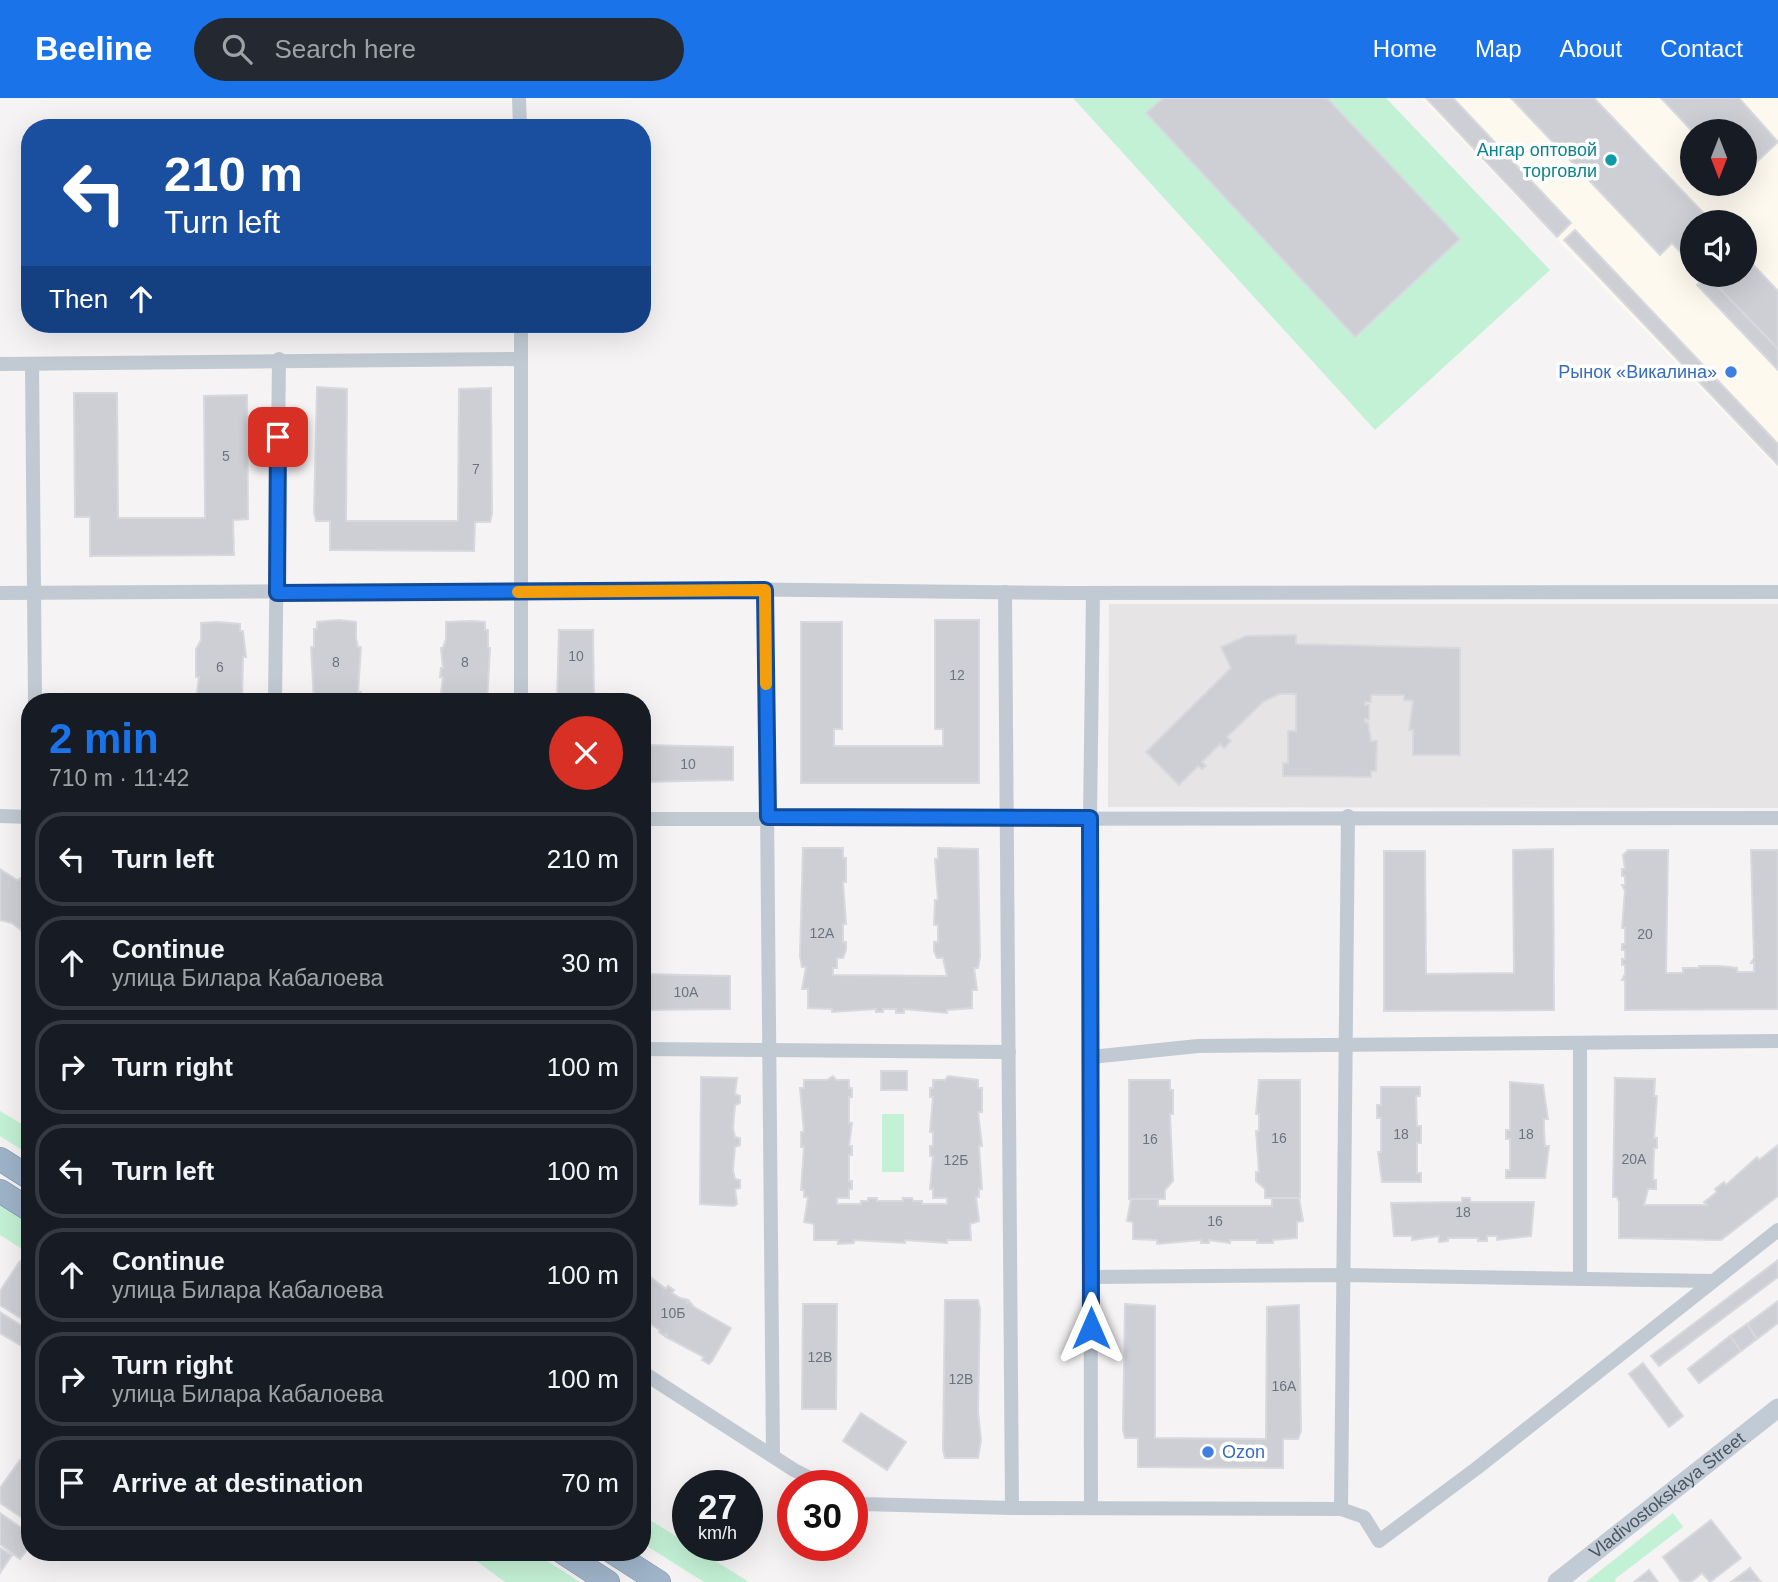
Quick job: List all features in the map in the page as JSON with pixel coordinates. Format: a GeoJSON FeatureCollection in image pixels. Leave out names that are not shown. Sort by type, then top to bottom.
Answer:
{"type":"FeatureCollection","features":[{"type":"Feature","properties":{"kind":"highway"},"geometry":{"type":"LineString","coordinates":[[0,1159],[21,1172]]}},
{"type":"Feature","properties":{"kind":"highway"},"geometry":{"type":"LineString","coordinates":[[0,1191],[21,1204]]}},
{"type":"Feature","properties":{"kind":"highway"},"geometry":{"type":"LineString","coordinates":[[576,1561],[608,1582]]}},
{"type":"Feature","properties":{"kind":"highway"},"geometry":{"type":"LineString","coordinates":[[626,1561],[659,1582]]}},
{"type":"Feature","properties":{"kind":"main road","name":"Vladivostokskaya Street"},"geometry":{"type":"LineString","coordinates":[[1557,1582],[1778,1408]]}},
{"type":"Feature","properties":{"kind":"street"},"geometry":{"type":"LineString","coordinates":[[519,98],[520,119]]}},
{"type":"Feature","properties":{"kind":"street"},"geometry":{"type":"LineString","coordinates":[[521,333],[521,693]]}},
{"type":"Feature","properties":{"kind":"street"},"geometry":{"type":"LineString","coordinates":[[0,364],[279,359],[521,359]]}},
{"type":"Feature","properties":{"kind":"street"},"geometry":{"type":"LineString","coordinates":[[275,693],[279,359]]}},
{"type":"Feature","properties":{"kind":"street"},"geometry":{"type":"LineString","coordinates":[[32,364],[35,693]]}},
{"type":"Feature","properties":{"kind":"street"},"geometry":{"type":"LineString","coordinates":[[765,590],[773,1456]]}},
{"type":"Feature","properties":{"kind":"street"},"geometry":{"type":"LineString","coordinates":[[0,593],[765,590],[1093,593],[1778,592]]}},
{"type":"Feature","properties":{"kind":"street"},"geometry":{"type":"LineString","coordinates":[[1005,592],[1012,1508]]}},
{"type":"Feature","properties":{"kind":"street"},"geometry":{"type":"LineString","coordinates":[[1091,1508],[1090,818],[1093,593]]}},
{"type":"Feature","properties":{"kind":"street"},"geometry":{"type":"LineString","coordinates":[[0,816],[21,817]]}},
{"type":"Feature","properties":{"kind":"street"},"geometry":{"type":"LineString","coordinates":[[651,819],[1348,816],[1778,818]]}},
{"type":"Feature","properties":{"kind":"street"},"geometry":{"type":"LineString","coordinates":[[1341,1509],[1348,816]]}},
{"type":"Feature","properties":{"kind":"street"},"geometry":{"type":"LineString","coordinates":[[1091,1057],[1198,1046],[1778,1041]]}},
{"type":"Feature","properties":{"kind":"street"},"geometry":{"type":"LineString","coordinates":[[1580,1044],[1580,1279]]}},
{"type":"Feature","properties":{"kind":"street"},"geometry":{"type":"LineString","coordinates":[[651,1049],[1009,1052]]}},
{"type":"Feature","properties":{"kind":"street"},"geometry":{"type":"LineString","coordinates":[[868,1504],[1012,1508],[1341,1509],[1364,1517],[1379,1541],[1477,1468],[1778,1230]]}},
{"type":"Feature","properties":{"kind":"street"},"geometry":{"type":"LineString","coordinates":[[1091,1277],[1344,1275],[1713,1281]]}},
{"type":"Feature","properties":{"kind":"street"},"geometry":{"type":"LineString","coordinates":[[651,1378],[798,1470]]}},
{"type":"Feature","properties":{"kind":"shaded area","name":"Рынок «Викалина»"},"geometry":{"type":"Polygon","coordinates":[[[1421,98],[1778,98],[1778,469],[1421,98]]]}},
{"type":"Feature","properties":{"kind":"shaded area"},"geometry":{"type":"Polygon","coordinates":[[[1109,604],[1778,604],[1778,808],[1108,807],[1109,604]]]}},
{"type":"Feature","properties":{"kind":"green space"},"geometry":{"type":"Polygon","coordinates":[[[1073,98],[1386,98],[1550,270],[1375,430],[1073,98]]]}},
{"type":"Feature","properties":{"kind":"green space"},"geometry":{"type":"Polygon","coordinates":[[[0,1111],[21,1124],[21,1149],[0,1136],[0,1111]]]}},
{"type":"Feature","properties":{"kind":"green space"},"geometry":{"type":"Polygon","coordinates":[[[882,1114],[904,1114],[904,1172],[882,1172],[882,1114]]]}},
{"type":"Feature","properties":{"kind":"green space"},"geometry":{"type":"Polygon","coordinates":[[[0,1205],[21,1216],[21,1248],[0,1235],[0,1205]]]}},
{"type":"Feature","properties":{"kind":"green space"},"geometry":{"type":"Polygon","coordinates":[[[1673,1513],[1683,1527],[1615,1579],[1616,1582],[1586,1582],[1673,1513]]]}},
{"type":"Feature","properties":{"kind":"green space"},"geometry":{"type":"Polygon","coordinates":[[[651,1521],[672,1534],[672,1561],[715,1561],[749,1582],[704,1582],[651,1549],[651,1521]]]}},
{"type":"Feature","properties":{"kind":"green space"},"geometry":{"type":"Polygon","coordinates":[[[476,1561],[547,1561],[580,1582],[505,1582],[476,1561]]]}},
{"type":"Feature","properties":{"kind":"building"},"geometry":{"type":"Polygon","coordinates":[[[1163,98],[1327,98],[1460,239],[1355,337],[1146,113],[1163,98]]]}},
{"type":"Feature","properties":{"kind":"building"},"geometry":{"type":"Polygon","coordinates":[[[1426,98],[1453,98],[1571,223],[1557,237],[1426,98]]]}},
{"type":"Feature","properties":{"kind":"building","name":"Ангар оптовой торговли"},"geometry":{"type":"Polygon","coordinates":[[[1511,98],[1594,98],[1680,188],[1680,196],[1687,196],[1701,210],[1680,210],[1680,252],[1672,243],[1660,255],[1511,98]]]}},
{"type":"Feature","properties":{"kind":"building"},"geometry":{"type":"Polygon","coordinates":[[[1661,98],[1739,98],[1778,142],[1757,162],[1757,119],[1681,119],[1661,98]]]}},
{"type":"Feature","properties":{"kind":"building"},"geometry":{"type":"Polygon","coordinates":[[[1575,230],[1778,444],[1778,465],[1564,240],[1575,230]]]}},
{"type":"Feature","properties":{"kind":"building"},"geometry":{"type":"Polygon","coordinates":[[[1757,269],[1778,291],[1778,349],[1718,287],[1757,287],[1757,269]]]}},
{"type":"Feature","properties":{"kind":"building"},"geometry":{"type":"Polygon","coordinates":[[[1699,287],[1719,287],[1778,349],[1778,370],[1699,287]]]}},
{"type":"Feature","properties":{"kind":"building"},"geometry":{"type":"Polygon","coordinates":[[[317,387],[347,389],[346,521],[458,521],[459,389],[491,388],[492,514],[490,522],[475,522],[474,551],[330,550],[330,521],[316,521],[314,513],[317,387]]]}},
{"type":"Feature","properties":{"kind":"building"},"geometry":{"type":"Polygon","coordinates":[[[74,393],[117,393],[118,518],[205,518],[204,396],[247,395],[248,519],[233,520],[234,555],[90,556],[90,517],[75,517],[74,393]]]}},
{"type":"Feature","properties":{"kind":"building"},"geometry":{"type":"Polygon","coordinates":[[[935,620],[979,620],[979,783],[801,783],[801,622],[842,622],[842,729],[834,729],[834,746],[943,746],[943,729],[935,729],[935,620]]]}},
{"type":"Feature","properties":{"kind":"building"},"geometry":{"type":"Polygon","coordinates":[[[317,622],[356,622],[356,638],[358,647],[361,647],[358,692],[361,693],[314,693],[311,647],[314,647],[314,629],[317,629],[317,622]]]}},
{"type":"Feature","properties":{"kind":"building"},"geometry":{"type":"Polygon","coordinates":[[[446,622],[485,622],[490,648],[488,693],[441,693],[441,648],[446,639],[446,622]]]}},
{"type":"Feature","properties":{"kind":"building"},"geometry":{"type":"Polygon","coordinates":[[[201,623],[240,624],[246,657],[243,657],[242,693],[197,693],[199,677],[196,677],[196,649],[201,640],[201,623]]]}},
{"type":"Feature","properties":{"kind":"building"},"geometry":{"type":"Polygon","coordinates":[[[559,630],[593,630],[594,693],[557,693],[559,630]]]}},
{"type":"Feature","properties":{"kind":"building"},"geometry":{"type":"Polygon","coordinates":[[[1296,635],[1296,644],[1460,648],[1460,755],[1413,755],[1413,730],[1409,730],[1413,701],[1404,700],[1404,695],[1371,695],[1371,702],[1365,702],[1365,705],[1369,705],[1369,719],[1365,719],[1365,722],[1368,722],[1371,741],[1377,741],[1376,771],[1371,771],[1371,777],[1283,776],[1283,763],[1288,763],[1288,731],[1296,731],[1296,694],[1280,694],[1264,701],[1227,737],[1231,741],[1224,748],[1220,744],[1202,762],[1206,766],[1202,769],[1198,766],[1179,785],[1146,752],[1231,668],[1221,647],[1246,636],[1296,635]]]}},
{"type":"Feature","properties":{"kind":"building"},"geometry":{"type":"Polygon","coordinates":[[[651,745],[733,747],[733,780],[651,782],[651,745]]]}},
{"type":"Feature","properties":{"kind":"building"},"geometry":{"type":"Polygon","coordinates":[[[803,848],[843,848],[843,858],[846,858],[846,882],[843,882],[846,924],[843,924],[843,942],[846,942],[846,950],[843,958],[837,958],[837,968],[833,968],[833,975],[947,976],[943,958],[937,958],[934,951],[934,942],[938,942],[938,925],[934,925],[935,900],[938,900],[935,859],[938,859],[938,848],[978,849],[980,957],[978,968],[974,968],[977,990],[972,990],[972,1008],[947,1010],[947,1013],[904,1009],[904,1013],[896,1013],[896,1009],[883,1009],[883,1012],[876,1012],[876,1009],[832,1012],[832,1009],[808,1008],[808,989],[802,989],[806,967],[802,967],[800,956],[803,848]]]}},
{"type":"Feature","properties":{"kind":"building"},"geometry":{"type":"Polygon","coordinates":[[[1553,849],[1554,1010],[1384,1011],[1384,851],[1425,851],[1426,974],[1514,973],[1513,850],[1553,849]]]}},
{"type":"Feature","properties":{"kind":"building"},"geometry":{"type":"Polygon","coordinates":[[[1628,850],[1668,850],[1666,973],[1683,973],[1683,968],[1699,966],[1720,966],[1737,968],[1737,972],[1754,972],[1754,963],[1751,963],[1754,958],[1751,850],[1778,850],[1778,1009],[1625,1010],[1625,980],[1622,980],[1625,965],[1622,965],[1622,959],[1625,959],[1625,950],[1622,950],[1622,944],[1625,944],[1625,928],[1622,928],[1625,891],[1622,885],[1625,885],[1625,876],[1622,876],[1622,869],[1625,869],[1623,855],[1628,850]]]}},
{"type":"Feature","properties":{"kind":"building"},"geometry":{"type":"Polygon","coordinates":[[[0,869],[17,880],[21,878],[21,930],[12,923],[0,920],[0,869]]]}},
{"type":"Feature","properties":{"kind":"building"},"geometry":{"type":"Polygon","coordinates":[[[651,974],[730,976],[730,1009],[651,1010],[651,974]]]}},
{"type":"Feature","properties":{"kind":"building"},"geometry":{"type":"Polygon","coordinates":[[[881,1071],[907,1071],[907,1090],[881,1090],[881,1071]]]}},
{"type":"Feature","properties":{"kind":"building"},"geometry":{"type":"Polygon","coordinates":[[[833,1076],[836,1080],[849,1080],[849,1088],[852,1088],[852,1097],[849,1097],[849,1123],[852,1123],[849,1146],[852,1146],[852,1155],[849,1155],[849,1181],[852,1181],[852,1189],[849,1189],[849,1198],[837,1198],[837,1204],[861,1204],[861,1201],[868,1201],[868,1198],[877,1198],[877,1201],[903,1201],[903,1198],[912,1198],[913,1201],[922,1201],[922,1204],[947,1204],[947,1198],[933,1198],[933,1189],[930,1189],[933,1097],[930,1097],[930,1088],[933,1088],[933,1080],[945,1080],[948,1076],[978,1080],[978,1088],[982,1088],[982,1112],[978,1112],[982,1146],[979,1146],[982,1189],[979,1189],[979,1197],[976,1197],[979,1221],[970,1224],[971,1240],[947,1240],[947,1243],[905,1240],[905,1243],[854,1240],[854,1243],[838,1244],[838,1240],[814,1240],[814,1224],[804,1222],[808,1197],[804,1197],[804,1190],[801,1190],[804,1147],[801,1147],[801,1132],[804,1132],[800,1088],[804,1088],[804,1080],[827,1080],[833,1076]]]}},
{"type":"Feature","properties":{"kind":"building"},"geometry":{"type":"Polygon","coordinates":[[[701,1077],[737,1078],[735,1094],[740,1096],[740,1103],[735,1105],[733,1128],[735,1137],[740,1138],[740,1145],[735,1147],[733,1170],[735,1179],[740,1180],[740,1188],[735,1189],[737,1204],[734,1206],[700,1204],[701,1077]]]}},
{"type":"Feature","properties":{"kind":"building"},"geometry":{"type":"Polygon","coordinates":[[[1615,1078],[1655,1079],[1654,1096],[1657,1096],[1654,1138],[1657,1138],[1657,1148],[1654,1148],[1653,1180],[1656,1180],[1656,1189],[1648,1189],[1644,1205],[1707,1205],[1704,1202],[1717,1192],[1715,1189],[1724,1182],[1726,1185],[1757,1157],[1759,1160],[1778,1145],[1778,1196],[1721,1240],[1619,1238],[1619,1202],[1617,1197],[1613,1197],[1615,1078]]]}},
{"type":"Feature","properties":{"kind":"building"},"geometry":{"type":"Polygon","coordinates":[[[1129,1080],[1170,1080],[1170,1090],[1173,1090],[1173,1114],[1170,1114],[1173,1181],[1165,1190],[1165,1199],[1129,1199],[1129,1080]]]}},
{"type":"Feature","properties":{"kind":"building"},"geometry":{"type":"Polygon","coordinates":[[[1259,1080],[1300,1080],[1300,1198],[1265,1198],[1265,1189],[1256,1181],[1256,1172],[1259,1172],[1256,1131],[1259,1131],[1259,1114],[1256,1114],[1259,1080]]]}},
{"type":"Feature","properties":{"kind":"building"},"geometry":{"type":"Polygon","coordinates":[[[1510,1082],[1543,1085],[1548,1119],[1544,1119],[1545,1146],[1549,1146],[1545,1178],[1506,1178],[1506,1170],[1510,1170],[1510,1139],[1506,1139],[1506,1130],[1510,1130],[1510,1082]]]}},
{"type":"Feature","properties":{"kind":"building"},"geometry":{"type":"Polygon","coordinates":[[[1381,1087],[1420,1087],[1420,1096],[1416,1096],[1417,1126],[1421,1126],[1421,1143],[1417,1143],[1417,1173],[1421,1173],[1421,1182],[1382,1182],[1378,1152],[1381,1152],[1381,1118],[1377,1118],[1377,1105],[1381,1105],[1381,1087]]]}},
{"type":"Feature","properties":{"kind":"building"},"geometry":{"type":"Polygon","coordinates":[[[1272,1198],[1299,1198],[1303,1221],[1297,1222],[1297,1238],[1273,1240],[1273,1243],[1257,1243],[1257,1240],[1230,1240],[1230,1243],[1209,1240],[1209,1243],[1201,1243],[1201,1240],[1157,1244],[1157,1240],[1133,1239],[1133,1222],[1127,1221],[1131,1199],[1158,1199],[1158,1206],[1272,1206],[1272,1198]]]}},
{"type":"Feature","properties":{"kind":"building"},"geometry":{"type":"Polygon","coordinates":[[[1462,1198],[1470,1198],[1470,1202],[1534,1202],[1531,1236],[1497,1240],[1497,1236],[1487,1236],[1487,1241],[1478,1241],[1478,1238],[1448,1238],[1448,1241],[1439,1242],[1439,1236],[1412,1240],[1412,1236],[1394,1236],[1391,1203],[1462,1202],[1462,1198]]]}},
{"type":"Feature","properties":{"kind":"building"},"geometry":{"type":"Polygon","coordinates":[[[1778,1260],[1778,1277],[1659,1366],[1651,1356],[1778,1260]]]}},
{"type":"Feature","properties":{"kind":"building"},"geometry":{"type":"Polygon","coordinates":[[[20,1261],[21,1318],[0,1305],[0,1291],[20,1261]]]}},
{"type":"Feature","properties":{"kind":"building"},"geometry":{"type":"Polygon","coordinates":[[[651,1278],[666,1289],[668,1286],[674,1290],[672,1293],[680,1298],[688,1300],[686,1304],[689,1301],[694,1307],[731,1328],[709,1364],[702,1360],[704,1357],[666,1337],[667,1333],[665,1336],[651,1324],[651,1278]]]}},
{"type":"Feature","properties":{"kind":"building"},"geometry":{"type":"Polygon","coordinates":[[[945,1300],[978,1300],[980,1308],[978,1412],[981,1440],[978,1458],[945,1458],[943,1450],[945,1300]]]}},
{"type":"Feature","properties":{"kind":"building"},"geometry":{"type":"Polygon","coordinates":[[[1778,1301],[1778,1323],[1757,1339],[1747,1324],[1778,1301]]]}},
{"type":"Feature","properties":{"kind":"building"},"geometry":{"type":"Polygon","coordinates":[[[803,1304],[837,1304],[836,1409],[802,1409],[803,1304]]]}},
{"type":"Feature","properties":{"kind":"building"},"geometry":{"type":"Polygon","coordinates":[[[1125,1304],[1155,1306],[1155,1438],[1266,1439],[1267,1307],[1299,1305],[1301,1431],[1298,1439],[1283,1439],[1283,1468],[1138,1467],[1138,1438],[1125,1438],[1123,1430],[1125,1304]]]}},
{"type":"Feature","properties":{"kind":"building"},"geometry":{"type":"Polygon","coordinates":[[[0,1312],[21,1325],[21,1346],[0,1333],[0,1312]]]}},
{"type":"Feature","properties":{"kind":"building"},"geometry":{"type":"Polygon","coordinates":[[[1747,1324],[1757,1339],[1741,1351],[1730,1336],[1747,1324]]]}},
{"type":"Feature","properties":{"kind":"building"},"geometry":{"type":"Polygon","coordinates":[[[1730,1336],[1741,1351],[1699,1383],[1688,1369],[1730,1336]]]}},
{"type":"Feature","properties":{"kind":"building"},"geometry":{"type":"Polygon","coordinates":[[[1643,1363],[1683,1416],[1669,1427],[1629,1374],[1643,1363]]]}},
{"type":"Feature","properties":{"kind":"building"},"geometry":{"type":"Polygon","coordinates":[[[861,1413],[906,1442],[887,1470],[843,1441],[861,1413]]]}},
{"type":"Feature","properties":{"kind":"building"},"geometry":{"type":"Polygon","coordinates":[[[21,1461],[21,1517],[0,1503],[0,1488],[21,1461]]]}},
{"type":"Feature","properties":{"kind":"building"},"geometry":{"type":"Polygon","coordinates":[[[0,1513],[21,1528],[21,1558],[0,1544],[0,1513]]]}},
{"type":"Feature","properties":{"kind":"building"},"geometry":{"type":"Polygon","coordinates":[[[1711,1520],[1741,1558],[1710,1582],[1702,1573],[1691,1582],[1681,1582],[1663,1557],[1711,1520]]]}},
{"type":"Feature","properties":{"kind":"building"},"geometry":{"type":"Polygon","coordinates":[[[0,1548],[12,1555],[0,1573],[0,1548]]]}},
{"type":"Feature","properties":{"kind":"building"},"geometry":{"type":"Polygon","coordinates":[[[1750,1568],[1761,1582],[1731,1582],[1750,1568]]]}},
{"type":"Feature","properties":{"kind":"building"},"geometry":{"type":"Polygon","coordinates":[[[1649,1570],[1658,1582],[1634,1582],[1649,1570]]]}},
{"type":"Feature","properties":{"kind":"slow traffic"},"geometry":{"type":"LineString","coordinates":[[518,592],[765,590],[766,684]]}},
{"type":"Feature","properties":{"kind":"place","name":"Ангар оптовой торговли"},"geometry":{"type":"Point","coordinates":[1611,160]}},
{"type":"Feature","properties":{"kind":"place","name":"Рынок «Викалина»"},"geometry":{"type":"Point","coordinates":[1731,372]}},
{"type":"Feature","properties":{"kind":"place","name":"Ozon"},"geometry":{"type":"Point","coordinates":[1208,1452]}},
{"type":"Feature","properties":{"kind":"route"},"geometry":{"type":"LineString","coordinates":[[278,437],[277,593],[765,590],[768,817],[1090,818],[1091,1328]]}}]}
